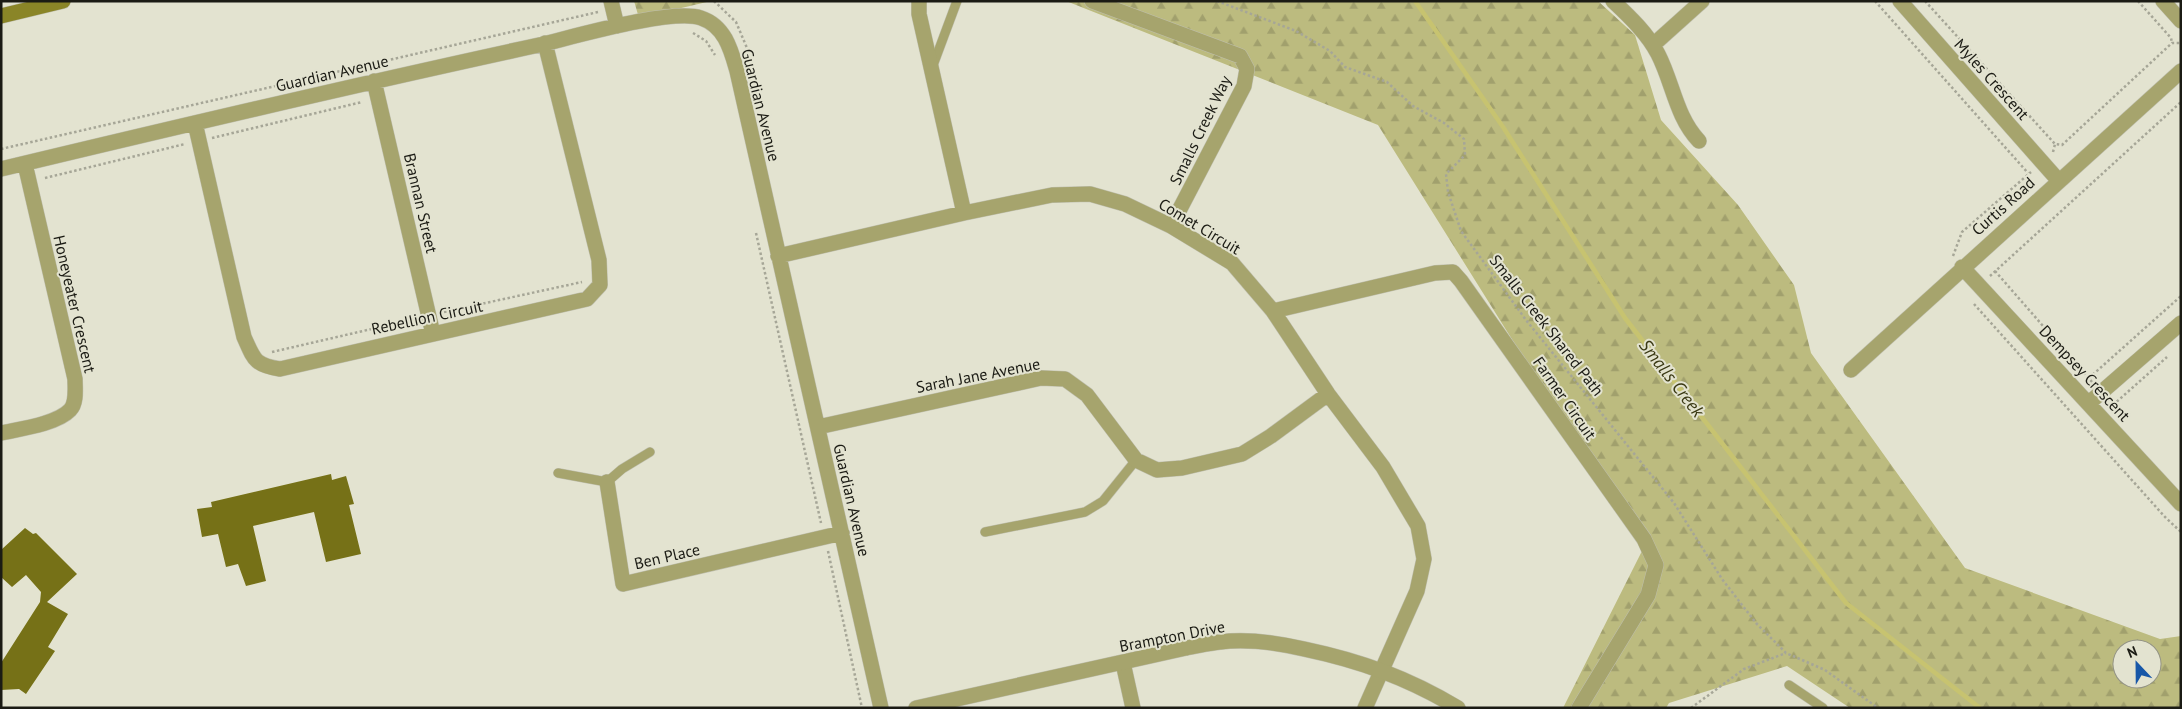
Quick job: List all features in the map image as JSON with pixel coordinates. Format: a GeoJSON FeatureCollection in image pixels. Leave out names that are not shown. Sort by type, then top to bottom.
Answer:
{"type":"FeatureCollection","features":[{"type":"Feature","properties":{"kind":"main road"},"geometry":{"type":"LineString","coordinates":[[1,16],[63,1]]}},
{"type":"Feature","properties":{"kind":"street"},"geometry":{"type":"LineString","coordinates":[[919,1],[919,14],[964,213]]}},
{"type":"Feature","properties":{"kind":"street","name":"Smalls Creek Way"},"geometry":{"type":"LineString","coordinates":[[1092,1],[1240,56],[1247,69],[1244,86],[1171,226]]}},
{"type":"Feature","properties":{"kind":"street"},"geometry":{"type":"LineString","coordinates":[[1613,1],[1653,44],[1682,117],[1689,131],[1699,141]]}},
{"type":"Feature","properties":{"kind":"street"},"geometry":{"type":"LineString","coordinates":[[1653,44],[1702,1]]}},
{"type":"Feature","properties":{"kind":"street","name":"Myles Crescent"},"geometry":{"type":"LineString","coordinates":[[1900,1],[2058,180]]}},
{"type":"Feature","properties":{"kind":"street"},"geometry":{"type":"LineString","coordinates":[[2163,1],[2181,21]]}},
{"type":"Feature","properties":{"kind":"street"},"geometry":{"type":"LineString","coordinates":[[612,4],[617,26]]}},
{"type":"Feature","properties":{"kind":"street","name":"Guardian Avenue"},"geometry":{"type":"LineString","coordinates":[[1,170],[211,119],[546,44],[617,26],[684,15],[701,18],[714,25],[725,36],[738,71],[880,708]]}},
{"type":"Feature","properties":{"kind":"street","name":"Rebellion Circuit"},"geometry":{"type":"LineString","coordinates":[[195,123],[244,337],[253,358],[263,367],[280,368],[433,334],[587,299],[600,285],[599,260],[546,44]]}},
{"type":"Feature","properties":{"kind":"street","name":"Curtis Road"},"geometry":{"type":"LineString","coordinates":[[1851,370],[2058,180],[2181,71]]}},
{"type":"Feature","properties":{"kind":"street","name":"Brannan Street"},"geometry":{"type":"LineString","coordinates":[[374,81],[436,314],[433,334]]}},
{"type":"Feature","properties":{"kind":"street","name":"Honeyeater Crescent"},"geometry":{"type":"LineString","coordinates":[[1,433],[56,419],[70,410],[75,395],[75,379],[24,164]]}},
{"type":"Feature","properties":{"kind":"street","name":"Comet Circuit"},"geometry":{"type":"LineString","coordinates":[[778,256],[964,213],[1052,195],[1090,194],[1125,204],[1171,226],[1232,263],[1273,311],[1328,394],[1384,467],[1418,526],[1424,559],[1416,591],[1365,708]]}},
{"type":"Feature","properties":{"kind":"street","name":"Dempsey Crescent"},"geometry":{"type":"LineString","coordinates":[[1962,267],[2181,504]]}},
{"type":"Feature","properties":{"kind":"street","name":"Farmer Circuit"},"geometry":{"type":"LineString","coordinates":[[1273,311],[1435,273],[1453,272],[1461,281],[1644,539],[1656,565],[1648,595],[1579,708]]}},
{"type":"Feature","properties":{"kind":"street"},"geometry":{"type":"LineString","coordinates":[[2089,403],[2181,323]]}},
{"type":"Feature","properties":{"kind":"street","name":"Sarah Jane Avenue"},"geometry":{"type":"LineString","coordinates":[[818,427],[1041,378],[1065,380],[1087,395],[1136,460],[1157,470],[1182,468],[1242,454],[1271,436],[1328,394]]}},
{"type":"Feature","properties":{"kind":"street","name":"Ben Place"},"geometry":{"type":"LineString","coordinates":[[607,482],[623,584],[842,533]]}},
{"type":"Feature","properties":{"kind":"street","name":"Brampton Drive"},"geometry":{"type":"LineString","coordinates":[[916,708],[1222,641],[1255,641],[1341,657],[1382,670],[1426,689],[1458,708]]}},
{"type":"Feature","properties":{"kind":"street"},"geometry":{"type":"LineString","coordinates":[[1123,663],[1133,708]]}},
{"type":"Feature","properties":{"kind":"lane"},"geometry":{"type":"LineString","coordinates":[[931,70],[958,1]]}},
{"type":"Feature","properties":{"kind":"lane"},"geometry":{"type":"LineString","coordinates":[[558,473],[607,482],[622,469],[650,452]]}},
{"type":"Feature","properties":{"kind":"lane"},"geometry":{"type":"LineString","coordinates":[[985,532],[1085,512],[1102,501],[1136,460]]}},
{"type":"Feature","properties":{"kind":"lane"},"geometry":{"type":"LineString","coordinates":[[1789,685],[1823,708]]}},
{"type":"Feature","properties":{"kind":"path","name":"Smalls Creek Shared Path"},"geometry":{"type":"LineString","coordinates":[[1217,1],[1296,31],[1330,52],[1345,67],[1387,82],[1413,106],[1444,124],[1464,139],[1465,155],[1446,174],[1448,192],[1461,231],[1526,320],[1674,503],[1722,579],[1756,623],[1786,653],[1825,670],[1878,708]]}},
{"type":"Feature","properties":{"kind":"path"},"geometry":{"type":"LineString","coordinates":[[1875,1],[2028,173],[2058,180]]}},
{"type":"Feature","properties":{"kind":"path"},"geometry":{"type":"LineString","coordinates":[[1925,1],[2055,144]]}},
{"type":"Feature","properties":{"kind":"path"},"geometry":{"type":"LineString","coordinates":[[2138,1],[2171,38],[2172,43]]}},
{"type":"Feature","properties":{"kind":"path"},"geometry":{"type":"LineString","coordinates":[[1,150],[612,4]]}},
{"type":"Feature","properties":{"kind":"path"},"geometry":{"type":"LineString","coordinates":[[207,102],[215,137]]}},
{"type":"Feature","properties":{"kind":"path"},"geometry":{"type":"LineString","coordinates":[[2181,102],[1979,285],[1971,296],[1974,306],[2181,532]]}},
{"type":"Feature","properties":{"kind":"path"},"geometry":{"type":"LineString","coordinates":[[1995,271],[2126,420]]}},
{"type":"Feature","properties":{"kind":"path"},"geometry":{"type":"LineString","coordinates":[[269,352],[587,280]]}},
{"type":"Feature","properties":{"kind":"path"},"geometry":{"type":"LineString","coordinates":[[2089,378],[2181,296]]}},
{"type":"Feature","properties":{"kind":"path"},"geometry":{"type":"LineString","coordinates":[[436,314],[440,304]]}},
{"type":"Feature","properties":{"kind":"path"},"geometry":{"type":"LineString","coordinates":[[2086,430],[2174,351]]}},
{"type":"Feature","properties":{"kind":"path"},"geometry":{"type":"LineString","coordinates":[[1691,708],[1744,669],[1786,653]]}},
{"type":"Feature","properties":{"kind":"green space"},"geometry":{"type":"Polygon","coordinates":[[[634,1],[711,1],[639,18],[634,1]]]}},
{"type":"Feature","properties":{"kind":"green space"},"geometry":{"type":"Polygon","coordinates":[[[1066,1],[1598,1],[1635,35],[1661,120],[1738,205],[1794,285],[1811,353],[1965,568],[2160,639],[2181,636],[2181,708],[1850,708],[1787,666],[1669,703],[1666,708],[1563,708],[1643,549],[1378,125],[1066,1]]]}},
{"type":"Feature","properties":{"kind":"building"},"geometry":{"type":"Polygon","coordinates":[[[331,474],[332,480],[346,476],[354,504],[349,505],[361,554],[326,562],[314,512],[253,526],[266,581],[246,586],[238,564],[226,567],[218,534],[202,537],[197,509],[212,507],[211,502],[331,474]]]}},
{"type":"Feature","properties":{"kind":"building"},"geometry":{"type":"Polygon","coordinates":[[[25,528],[33,534],[36,533],[77,574],[47,602],[68,614],[48,647],[55,651],[26,694],[19,689],[1,690],[1,663],[40,602],[41,592],[26,575],[12,587],[1,577],[1,550],[25,528]]]}},
{"type":"Feature","properties":{"kind":"waterway","name":"Smalls Creek"},"geometry":{"type":"LineString","coordinates":[[1415,1],[1503,127],[1625,318],[1846,603],[1980,708]]}}]}
